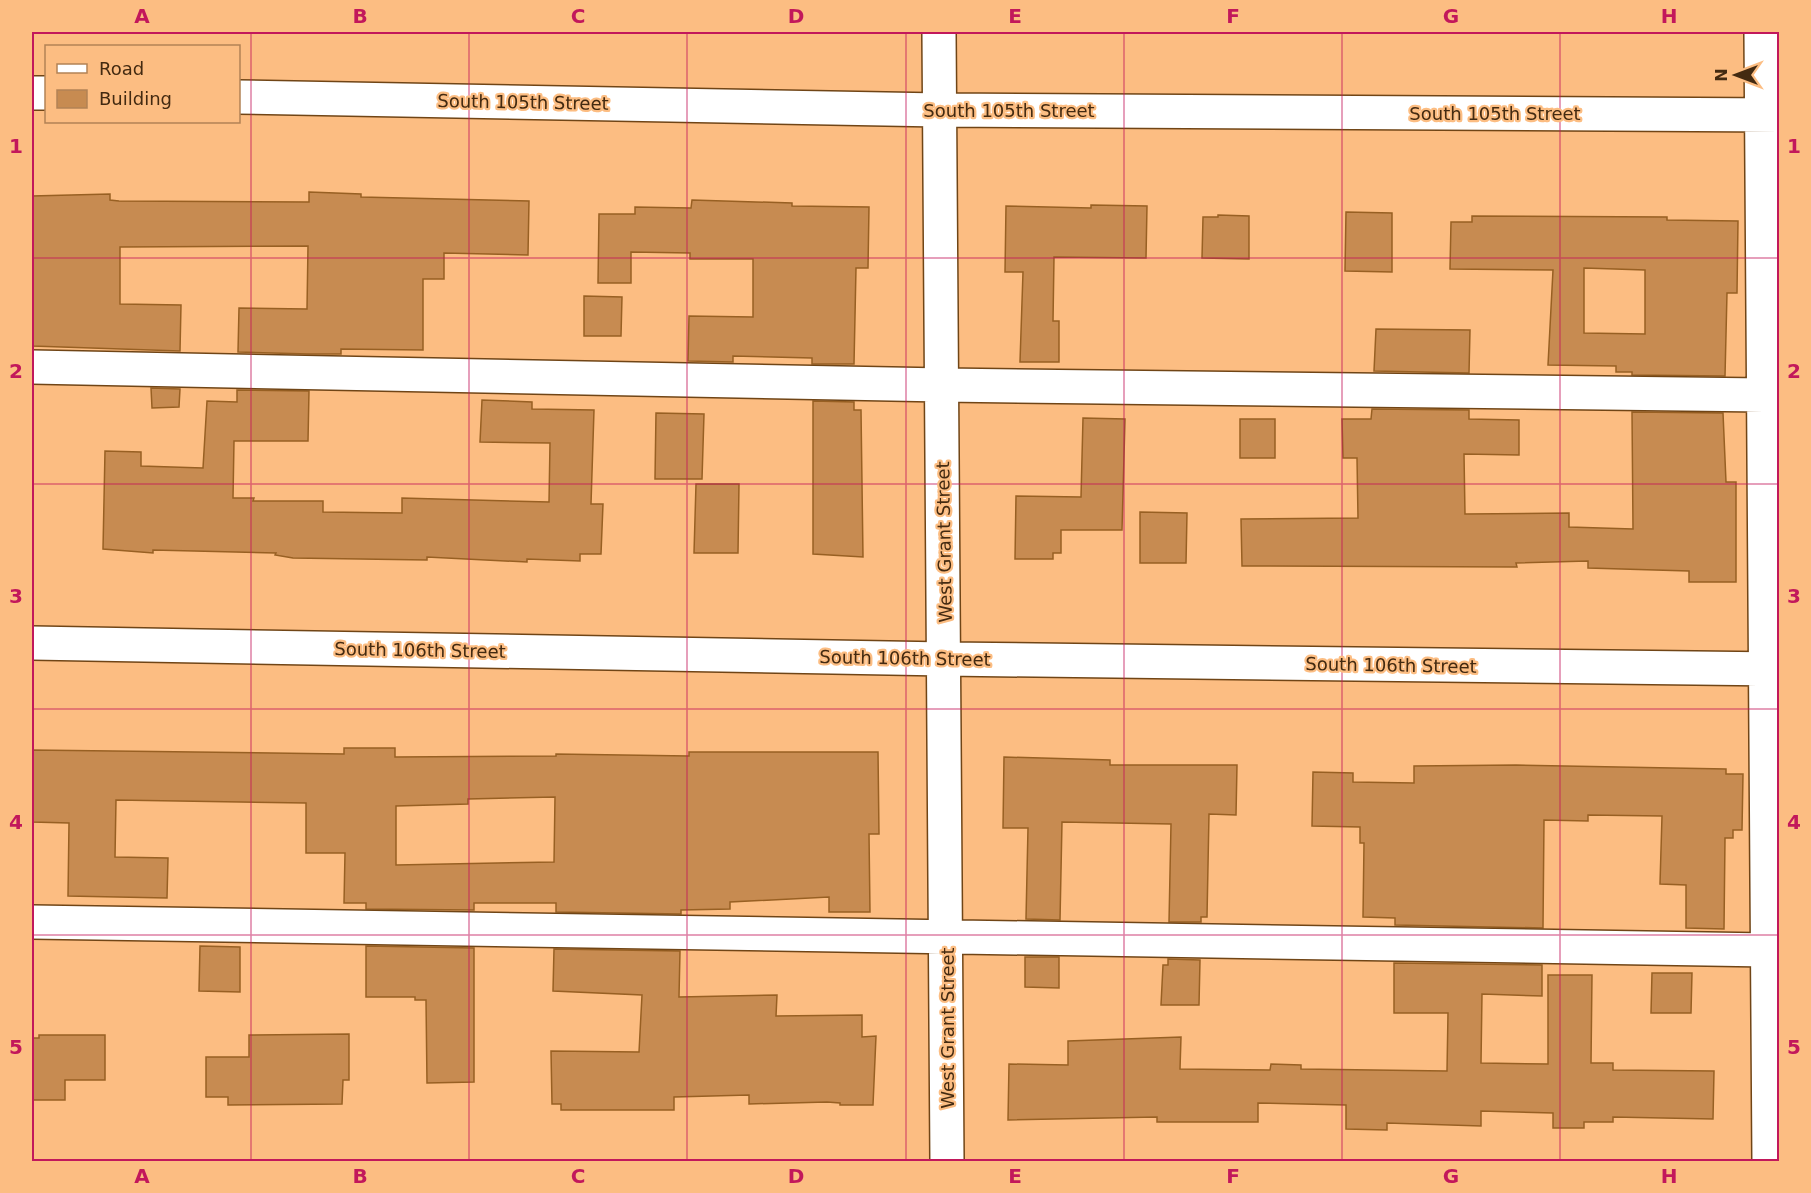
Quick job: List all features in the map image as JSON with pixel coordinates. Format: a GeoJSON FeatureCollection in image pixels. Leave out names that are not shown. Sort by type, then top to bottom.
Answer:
{"type":"FeatureCollection","features":[{"type":"Feature","properties":{"kind":"street","name":"West Grant Street"},"geometry":{"type":"LineString","coordinates":[[939,32],[947,1161]]}},
{"type":"Feature","properties":{"kind":"street"},"geometry":{"type":"LineString","coordinates":[[1761,32],[1770,115],[1764,395],[1772,669],[1768,950],[1769,1161]]}},
{"type":"Feature","properties":{"kind":"street","name":"South 105th Street"},"geometry":{"type":"LineString","coordinates":[[240,97],[940,110],[1770,115]]}},
{"type":"Feature","properties":{"kind":"street"},"geometry":{"type":"LineString","coordinates":[[32,367],[943,385],[1764,395]]}},
{"type":"Feature","properties":{"kind":"street","name":"South 106th Street"},"geometry":{"type":"LineString","coordinates":[[32,643],[945,659],[1772,669]]}},
{"type":"Feature","properties":{"kind":"street"},"geometry":{"type":"LineString","coordinates":[[32,922],[1768,950]]}},
{"type":"Feature","properties":{"kind":"building"},"geometry":{"type":"Polygon","coordinates":[[[309,192],[361,194],[361,197],[529,201],[528,255],[444,253],[444,279],[423,279],[423,350],[341,349],[341,354],[309,354],[238,352],[239,308],[307,309],[308,246],[120,247],[120,304],[181,305],[180,351],[32,346],[32,196],[110,194],[110,200],[119,201],[309,202],[309,192]]]}},
{"type":"Feature","properties":{"kind":"building"},"geometry":{"type":"Polygon","coordinates":[[[692,200],[792,203],[792,206],[869,207],[868,268],[856,268],[854,364],[812,364],[812,358],[733,356],[733,362],[688,361],[689,316],[753,317],[753,259],[690,259],[690,253],[631,252],[631,283],[598,283],[599,214],[635,214],[635,207],[691,208],[692,200]]]}},
{"type":"Feature","properties":{"kind":"building"},"geometry":{"type":"Polygon","coordinates":[[[1091,205],[1147,206],[1146,258],[1054,257],[1053,321],[1059,321],[1059,362],[1020,362],[1023,272],[1005,272],[1006,206],[1091,208],[1091,205]]]}},
{"type":"Feature","properties":{"kind":"building"},"geometry":{"type":"Polygon","coordinates":[[[1346,212],[1392,213],[1392,272],[1345,271],[1346,212]]]}},
{"type":"Feature","properties":{"kind":"building"},"geometry":{"type":"Polygon","coordinates":[[[1218,215],[1249,216],[1249,259],[1202,258],[1203,217],[1218,217],[1218,215]]]}},
{"type":"Feature","properties":{"kind":"building"},"geometry":{"type":"Polygon","coordinates":[[[1472,216],[1667,217],[1667,220],[1738,221],[1737,293],[1727,293],[1725,376],[1632,375],[1632,372],[1616,372],[1616,366],[1548,365],[1553,270],[1450,269],[1451,222],[1472,222],[1472,216]],[[1584,268],[1584,333],[1645,334],[1645,270],[1584,268]]]}},
{"type":"Feature","properties":{"kind":"building"},"geometry":{"type":"Polygon","coordinates":[[[584,296],[622,297],[621,336],[584,336],[584,296]]]}},
{"type":"Feature","properties":{"kind":"building"},"geometry":{"type":"Polygon","coordinates":[[[1376,329],[1470,330],[1469,373],[1374,371],[1376,329]]]}},
{"type":"Feature","properties":{"kind":"building"},"geometry":{"type":"Polygon","coordinates":[[[151,388],[180,389],[179,407],[152,408],[151,388]]]}},
{"type":"Feature","properties":{"kind":"building"},"geometry":{"type":"Polygon","coordinates":[[[237,390],[309,391],[308,441],[234,441],[233,498],[254,498],[253,501],[323,501],[323,512],[402,513],[402,498],[549,502],[550,443],[480,442],[482,400],[532,402],[532,409],[594,410],[591,504],[603,504],[601,554],[580,554],[580,561],[527,559],[527,562],[427,557],[427,560],[293,558],[275,555],[276,553],[153,550],[153,553],[103,549],[105,451],[141,452],[141,466],[203,468],[207,401],[237,402],[237,390]]]}},
{"type":"Feature","properties":{"kind":"building"},"geometry":{"type":"Polygon","coordinates":[[[813,401],[854,402],[854,410],[861,410],[863,557],[813,554],[813,401]]]}},
{"type":"Feature","properties":{"kind":"building"},"geometry":{"type":"Polygon","coordinates":[[[1372,409],[1469,410],[1469,419],[1519,420],[1519,455],[1464,454],[1465,514],[1569,513],[1569,527],[1633,529],[1632,412],[1723,413],[1726,482],[1736,482],[1736,582],[1689,582],[1689,571],[1588,568],[1588,561],[1516,563],[1517,567],[1242,566],[1241,519],[1358,518],[1357,458],[1343,458],[1342,419],[1371,419],[1372,409]]]}},
{"type":"Feature","properties":{"kind":"building"},"geometry":{"type":"Polygon","coordinates":[[[656,413],[704,414],[702,479],[655,479],[656,413]]]}},
{"type":"Feature","properties":{"kind":"building"},"geometry":{"type":"Polygon","coordinates":[[[1083,418],[1125,419],[1122,530],[1061,530],[1061,553],[1053,553],[1053,559],[1015,559],[1016,496],[1081,497],[1083,418]]]}},
{"type":"Feature","properties":{"kind":"building"},"geometry":{"type":"Polygon","coordinates":[[[1240,419],[1275,419],[1275,458],[1240,458],[1240,419]]]}},
{"type":"Feature","properties":{"kind":"building"},"geometry":{"type":"Polygon","coordinates":[[[696,484],[739,484],[738,553],[694,553],[696,484]]]}},
{"type":"Feature","properties":{"kind":"building"},"geometry":{"type":"Polygon","coordinates":[[[1140,512],[1187,513],[1186,563],[1140,563],[1140,512]]]}},
{"type":"Feature","properties":{"kind":"building"},"geometry":{"type":"Polygon","coordinates":[[[344,748],[395,748],[395,757],[556,756],[556,754],[689,756],[689,752],[878,752],[879,834],[869,834],[870,912],[829,912],[829,897],[730,902],[730,909],[681,910],[681,914],[556,912],[556,903],[474,903],[474,910],[366,909],[366,903],[344,903],[345,853],[306,853],[306,803],[116,800],[115,857],[168,858],[167,898],[68,896],[69,823],[32,822],[32,750],[344,754],[344,748]],[[555,797],[468,799],[468,804],[396,806],[396,865],[554,862],[555,797]]]}},
{"type":"Feature","properties":{"kind":"building"},"geometry":{"type":"Polygon","coordinates":[[[1004,757],[1110,760],[1110,765],[1237,765],[1236,815],[1209,814],[1207,917],[1201,917],[1201,922],[1169,922],[1171,824],[1062,822],[1060,920],[1026,919],[1028,828],[1003,828],[1004,757]]]}},
{"type":"Feature","properties":{"kind":"building"},"geometry":{"type":"Polygon","coordinates":[[[1516,765],[1726,769],[1726,774],[1743,774],[1742,830],[1733,830],[1733,838],[1725,838],[1724,929],[1686,928],[1686,885],[1660,884],[1662,816],[1588,815],[1588,821],[1544,820],[1543,928],[1395,925],[1395,918],[1363,917],[1364,843],[1360,843],[1360,827],[1312,826],[1313,772],[1353,773],[1353,782],[1414,783],[1414,766],[1516,765]]]}},
{"type":"Feature","properties":{"kind":"building"},"geometry":{"type":"Polygon","coordinates":[[[200,946],[240,947],[240,992],[199,991],[200,946]]]}},
{"type":"Feature","properties":{"kind":"building"},"geometry":{"type":"Polygon","coordinates":[[[366,946],[474,948],[474,1082],[427,1083],[426,1000],[415,1000],[415,997],[366,997],[366,946]]]}},
{"type":"Feature","properties":{"kind":"building"},"geometry":{"type":"Polygon","coordinates":[[[554,949],[680,951],[679,997],[777,995],[776,1016],[862,1015],[862,1037],[876,1036],[873,1105],[840,1105],[840,1103],[827,1102],[749,1104],[749,1095],[674,1097],[674,1110],[561,1110],[561,1104],[552,1104],[551,1051],[639,1052],[642,995],[553,991],[554,949]]]}},
{"type":"Feature","properties":{"kind":"building"},"geometry":{"type":"Polygon","coordinates":[[[1025,957],[1059,957],[1059,988],[1025,987],[1025,957]]]}},
{"type":"Feature","properties":{"kind":"building"},"geometry":{"type":"Polygon","coordinates":[[[1168,959],[1200,960],[1199,1005],[1161,1005],[1163,965],[1168,965],[1168,959]]]}},
{"type":"Feature","properties":{"kind":"building"},"geometry":{"type":"Polygon","coordinates":[[[1394,963],[1542,965],[1542,996],[1482,994],[1481,1063],[1548,1064],[1548,975],[1592,975],[1591,1063],[1613,1063],[1613,1070],[1714,1071],[1713,1119],[1613,1117],[1613,1122],[1584,1122],[1584,1128],[1553,1128],[1553,1113],[1481,1111],[1481,1126],[1387,1123],[1387,1130],[1346,1129],[1346,1105],[1258,1103],[1258,1122],[1157,1122],[1157,1117],[1008,1120],[1009,1064],[1068,1065],[1068,1041],[1181,1037],[1180,1069],[1270,1070],[1271,1064],[1301,1065],[1301,1069],[1447,1071],[1448,1013],[1394,1013],[1394,963]]]}},
{"type":"Feature","properties":{"kind":"building"},"geometry":{"type":"Polygon","coordinates":[[[1652,973],[1692,973],[1691,1013],[1651,1013],[1652,973]]]}},
{"type":"Feature","properties":{"kind":"building"},"geometry":{"type":"Polygon","coordinates":[[[349,1034],[349,1080],[343,1080],[342,1104],[228,1105],[228,1097],[206,1097],[206,1057],[249,1057],[249,1035],[349,1034]]]}},
{"type":"Feature","properties":{"kind":"building"},"geometry":{"type":"Polygon","coordinates":[[[39,1035],[105,1035],[105,1080],[65,1080],[65,1100],[32,1100],[32,1038],[39,1038],[39,1035]]]}}]}
